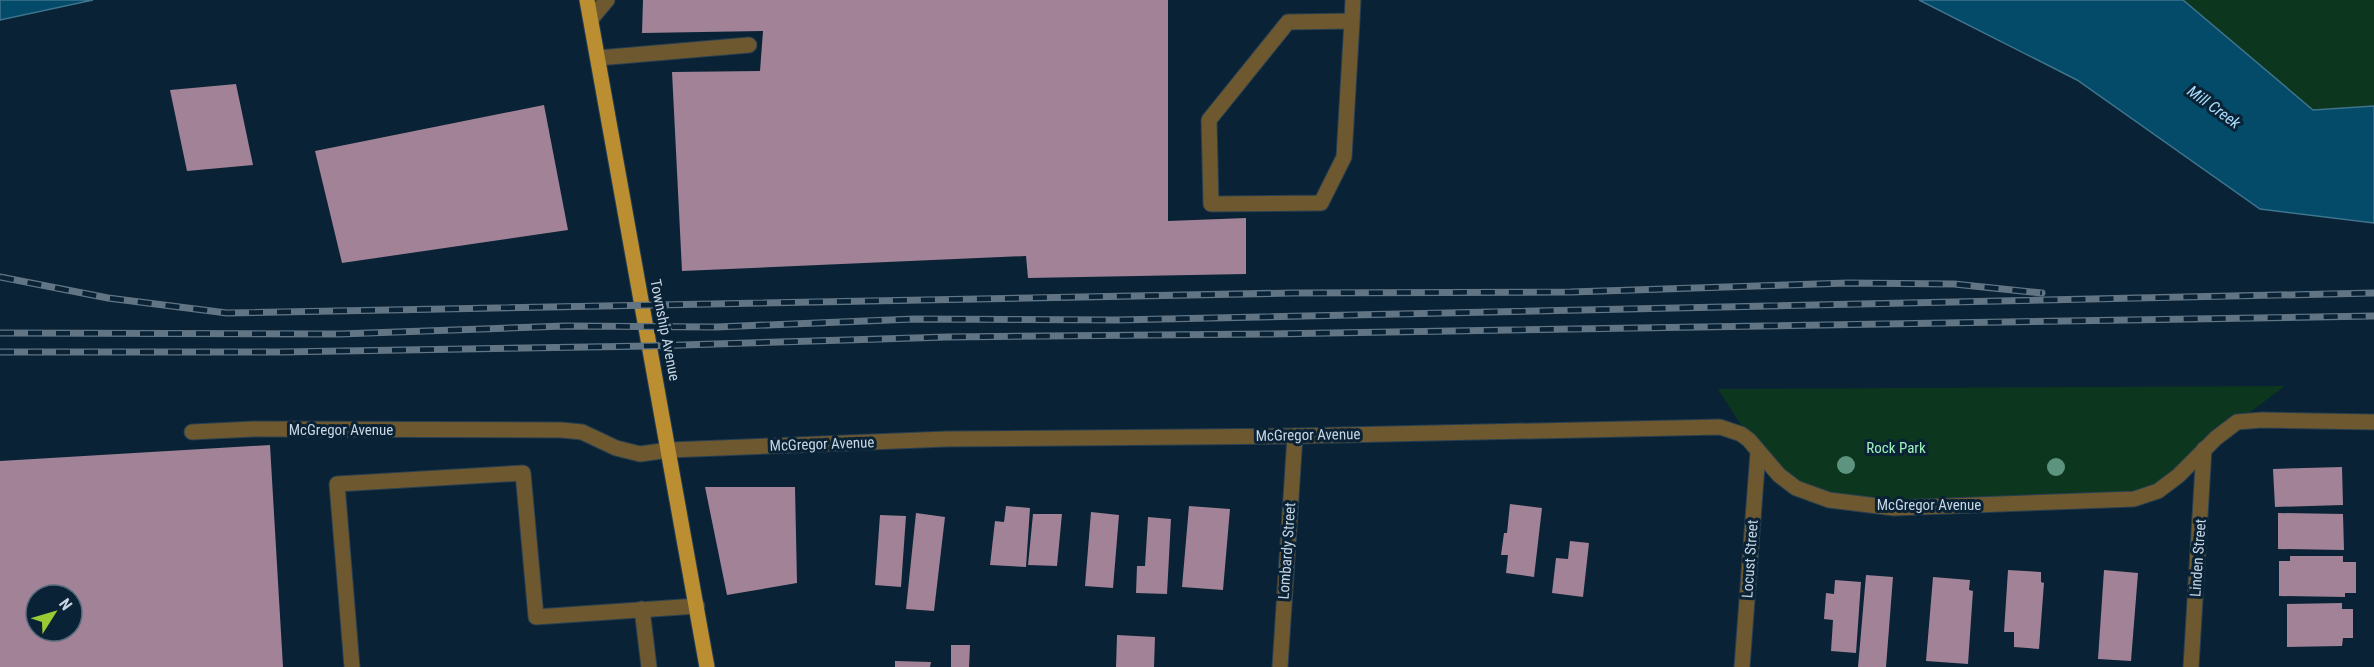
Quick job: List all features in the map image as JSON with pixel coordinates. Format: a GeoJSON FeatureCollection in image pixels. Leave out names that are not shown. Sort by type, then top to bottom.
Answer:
{"type":"FeatureCollection","features":[{"type":"Feature","properties":{"kind":"main road","name":"Township Avenue"},"geometry":{"type":"LineString","coordinates":[[587,0],[707,667]]}},
{"type":"Feature","properties":{"kind":"street"},"geometry":{"type":"LineString","coordinates":[[591,19],[607,0]]}},
{"type":"Feature","properties":{"kind":"street"},"geometry":{"type":"LineString","coordinates":[[1352,21],[1288,21],[1209,120],[1211,204],[1321,203],[1344,157],[1352,21],[1353,0]]}},
{"type":"Feature","properties":{"kind":"street"},"geometry":{"type":"LineString","coordinates":[[598,58],[749,45]]}},
{"type":"Feature","properties":{"kind":"street","name":"McGregor Avenue"},"geometry":{"type":"LineString","coordinates":[[192,432],[254,429],[561,430],[582,432],[616,448],[640,454],[669,450],[946,439],[1294,436],[1720,427],[1741,434],[1767,458],[1779,475],[1796,488],[1816,497],[1894,508],[2134,499],[2158,491],[2178,476],[2204,449],[2237,422],[2262,420],[2374,422]]}},
{"type":"Feature","properties":{"kind":"street","name":"Lombardy Street"},"geometry":{"type":"LineString","coordinates":[[1280,667],[1294,436]]}},
{"type":"Feature","properties":{"kind":"street","name":"Linden Street"},"geometry":{"type":"LineString","coordinates":[[2191,667],[2204,449]]}},
{"type":"Feature","properties":{"kind":"street","name":"Locust Street"},"geometry":{"type":"LineString","coordinates":[[1742,667],[1758,452]]}},
{"type":"Feature","properties":{"kind":"street"},"geometry":{"type":"LineString","coordinates":[[352,667],[337,484],[523,472],[536,617],[697,606]]}},
{"type":"Feature","properties":{"kind":"street"},"geometry":{"type":"LineString","coordinates":[[642,609],[648,667]]}},
{"type":"Feature","properties":{"kind":"green space"},"geometry":{"type":"Polygon","coordinates":[[[2183,0],[2374,0],[2374,106],[2313,110],[2183,0]]]}},
{"type":"Feature","properties":{"kind":"green space","name":"Rock Park"},"geometry":{"type":"Polygon","coordinates":[[[2285,386],[2216,438],[2158,491],[1894,508],[1816,497],[1758,452],[1718,389],[2285,386]]]}},
{"type":"Feature","properties":{"kind":"water"},"geometry":{"type":"Polygon","coordinates":[[[0,0],[93,0],[0,20],[0,0]]]}},
{"type":"Feature","properties":{"kind":"water","name":"Mill Creek"},"geometry":{"type":"Polygon","coordinates":[[[1919,0],[2183,0],[2313,110],[2374,106],[2374,223],[2260,209],[2077,80],[1919,0]]]}},
{"type":"Feature","properties":{"kind":"building"},"geometry":{"type":"Polygon","coordinates":[[[643,0],[1168,0],[1168,221],[1246,218],[1246,274],[1028,278],[1026,256],[682,271],[672,72],[760,71],[763,31],[642,33],[643,0]]]}},
{"type":"Feature","properties":{"kind":"building"},"geometry":{"type":"Polygon","coordinates":[[[236,84],[253,165],[187,171],[170,90],[236,84]]]}},
{"type":"Feature","properties":{"kind":"building"},"geometry":{"type":"Polygon","coordinates":[[[544,105],[568,230],[342,263],[315,151],[544,105]]]}},
{"type":"Feature","properties":{"kind":"building"},"geometry":{"type":"Polygon","coordinates":[[[270,445],[283,667],[0,667],[0,461],[270,445]]]}},
{"type":"Feature","properties":{"kind":"building"},"geometry":{"type":"Polygon","coordinates":[[[2342,467],[2343,505],[2275,507],[2273,469],[2342,467]]]}},
{"type":"Feature","properties":{"kind":"building"},"geometry":{"type":"Polygon","coordinates":[[[705,487],[795,487],[797,583],[727,595],[705,487]]]}},
{"type":"Feature","properties":{"kind":"building"},"geometry":{"type":"Polygon","coordinates":[[[1510,504],[1542,508],[1534,577],[1506,573],[1508,555],[1501,555],[1504,533],[1507,533],[1510,504]]]}},
{"type":"Feature","properties":{"kind":"building"},"geometry":{"type":"Polygon","coordinates":[[[1006,506],[1030,508],[1026,567],[990,565],[995,521],[1004,522],[1006,506]]]}},
{"type":"Feature","properties":{"kind":"building"},"geometry":{"type":"Polygon","coordinates":[[[1189,506],[1230,509],[1223,590],[1182,587],[1189,506]]]}},
{"type":"Feature","properties":{"kind":"building"},"geometry":{"type":"Polygon","coordinates":[[[1091,512],[1119,515],[1113,588],[1085,586],[1091,512]]]}},
{"type":"Feature","properties":{"kind":"building"},"geometry":{"type":"Polygon","coordinates":[[[916,513],[945,517],[934,611],[906,609],[916,513]]]}},
{"type":"Feature","properties":{"kind":"building"},"geometry":{"type":"Polygon","coordinates":[[[2278,513],[2343,514],[2344,550],[2278,549],[2278,513]]]}},
{"type":"Feature","properties":{"kind":"building"},"geometry":{"type":"Polygon","coordinates":[[[1033,514],[1062,514],[1057,566],[1028,565],[1033,514]]]}},
{"type":"Feature","properties":{"kind":"building"},"geometry":{"type":"Polygon","coordinates":[[[880,515],[906,516],[901,587],[875,585],[880,515]]]}},
{"type":"Feature","properties":{"kind":"building"},"geometry":{"type":"Polygon","coordinates":[[[1148,517],[1171,519],[1167,594],[1136,593],[1137,566],[1145,566],[1148,517]]]}},
{"type":"Feature","properties":{"kind":"building"},"geometry":{"type":"Polygon","coordinates":[[[1570,541],[1589,543],[1583,597],[1552,593],[1556,558],[1568,559],[1570,541]]]}},
{"type":"Feature","properties":{"kind":"building"},"geometry":{"type":"Polygon","coordinates":[[[2290,556],[2343,556],[2343,562],[2356,562],[2356,593],[2345,593],[2345,597],[2279,596],[2279,561],[2290,561],[2290,556]]]}},
{"type":"Feature","properties":{"kind":"building"},"geometry":{"type":"Polygon","coordinates":[[[2008,570],[2041,572],[2041,582],[2044,583],[2039,649],[2014,647],[2014,632],[2004,632],[2008,570]]]}},
{"type":"Feature","properties":{"kind":"building"},"geometry":{"type":"Polygon","coordinates":[[[2104,570],[2138,573],[2131,661],[2098,659],[2104,570]]]}},
{"type":"Feature","properties":{"kind":"building"},"geometry":{"type":"Polygon","coordinates":[[[1866,575],[1893,577],[1886,667],[1858,667],[1866,575]]]}},
{"type":"Feature","properties":{"kind":"building"},"geometry":{"type":"Polygon","coordinates":[[[1933,577],[1970,580],[1969,590],[1973,591],[1968,664],[1926,661],[1933,577]]]}},
{"type":"Feature","properties":{"kind":"building"},"geometry":{"type":"Polygon","coordinates":[[[1835,580],[1861,582],[1856,653],[1831,651],[1833,620],[1824,619],[1826,593],[1834,594],[1835,580]]]}},
{"type":"Feature","properties":{"kind":"building"},"geometry":{"type":"Polygon","coordinates":[[[2342,603],[2342,609],[2353,609],[2353,638],[2343,638],[2342,646],[2287,647],[2287,604],[2342,603]]]}},
{"type":"Feature","properties":{"kind":"building"},"geometry":{"type":"Polygon","coordinates":[[[1117,635],[1155,637],[1154,667],[1116,667],[1117,635]]]}},
{"type":"Feature","properties":{"kind":"building"},"geometry":{"type":"Polygon","coordinates":[[[951,645],[970,645],[969,667],[951,667],[951,645]]]}},
{"type":"Feature","properties":{"kind":"building"},"geometry":{"type":"Polygon","coordinates":[[[895,661],[931,662],[930,667],[895,667],[895,661]]]}},
{"type":"Feature","properties":{"kind":"railway"},"geometry":{"type":"LineString","coordinates":[[0,277],[108,298],[227,313],[1292,293],[1571,292],[1848,283],[1954,284],[2042,293]]}},
{"type":"Feature","properties":{"kind":"railway"},"geometry":{"type":"LineString","coordinates":[[0,333],[340,334],[565,326],[716,327],[914,319],[1117,320],[2374,293]]}},
{"type":"Feature","properties":{"kind":"railway"},"geometry":{"type":"LineString","coordinates":[[0,352],[281,352],[649,346],[947,337],[2374,316]]}}]}
